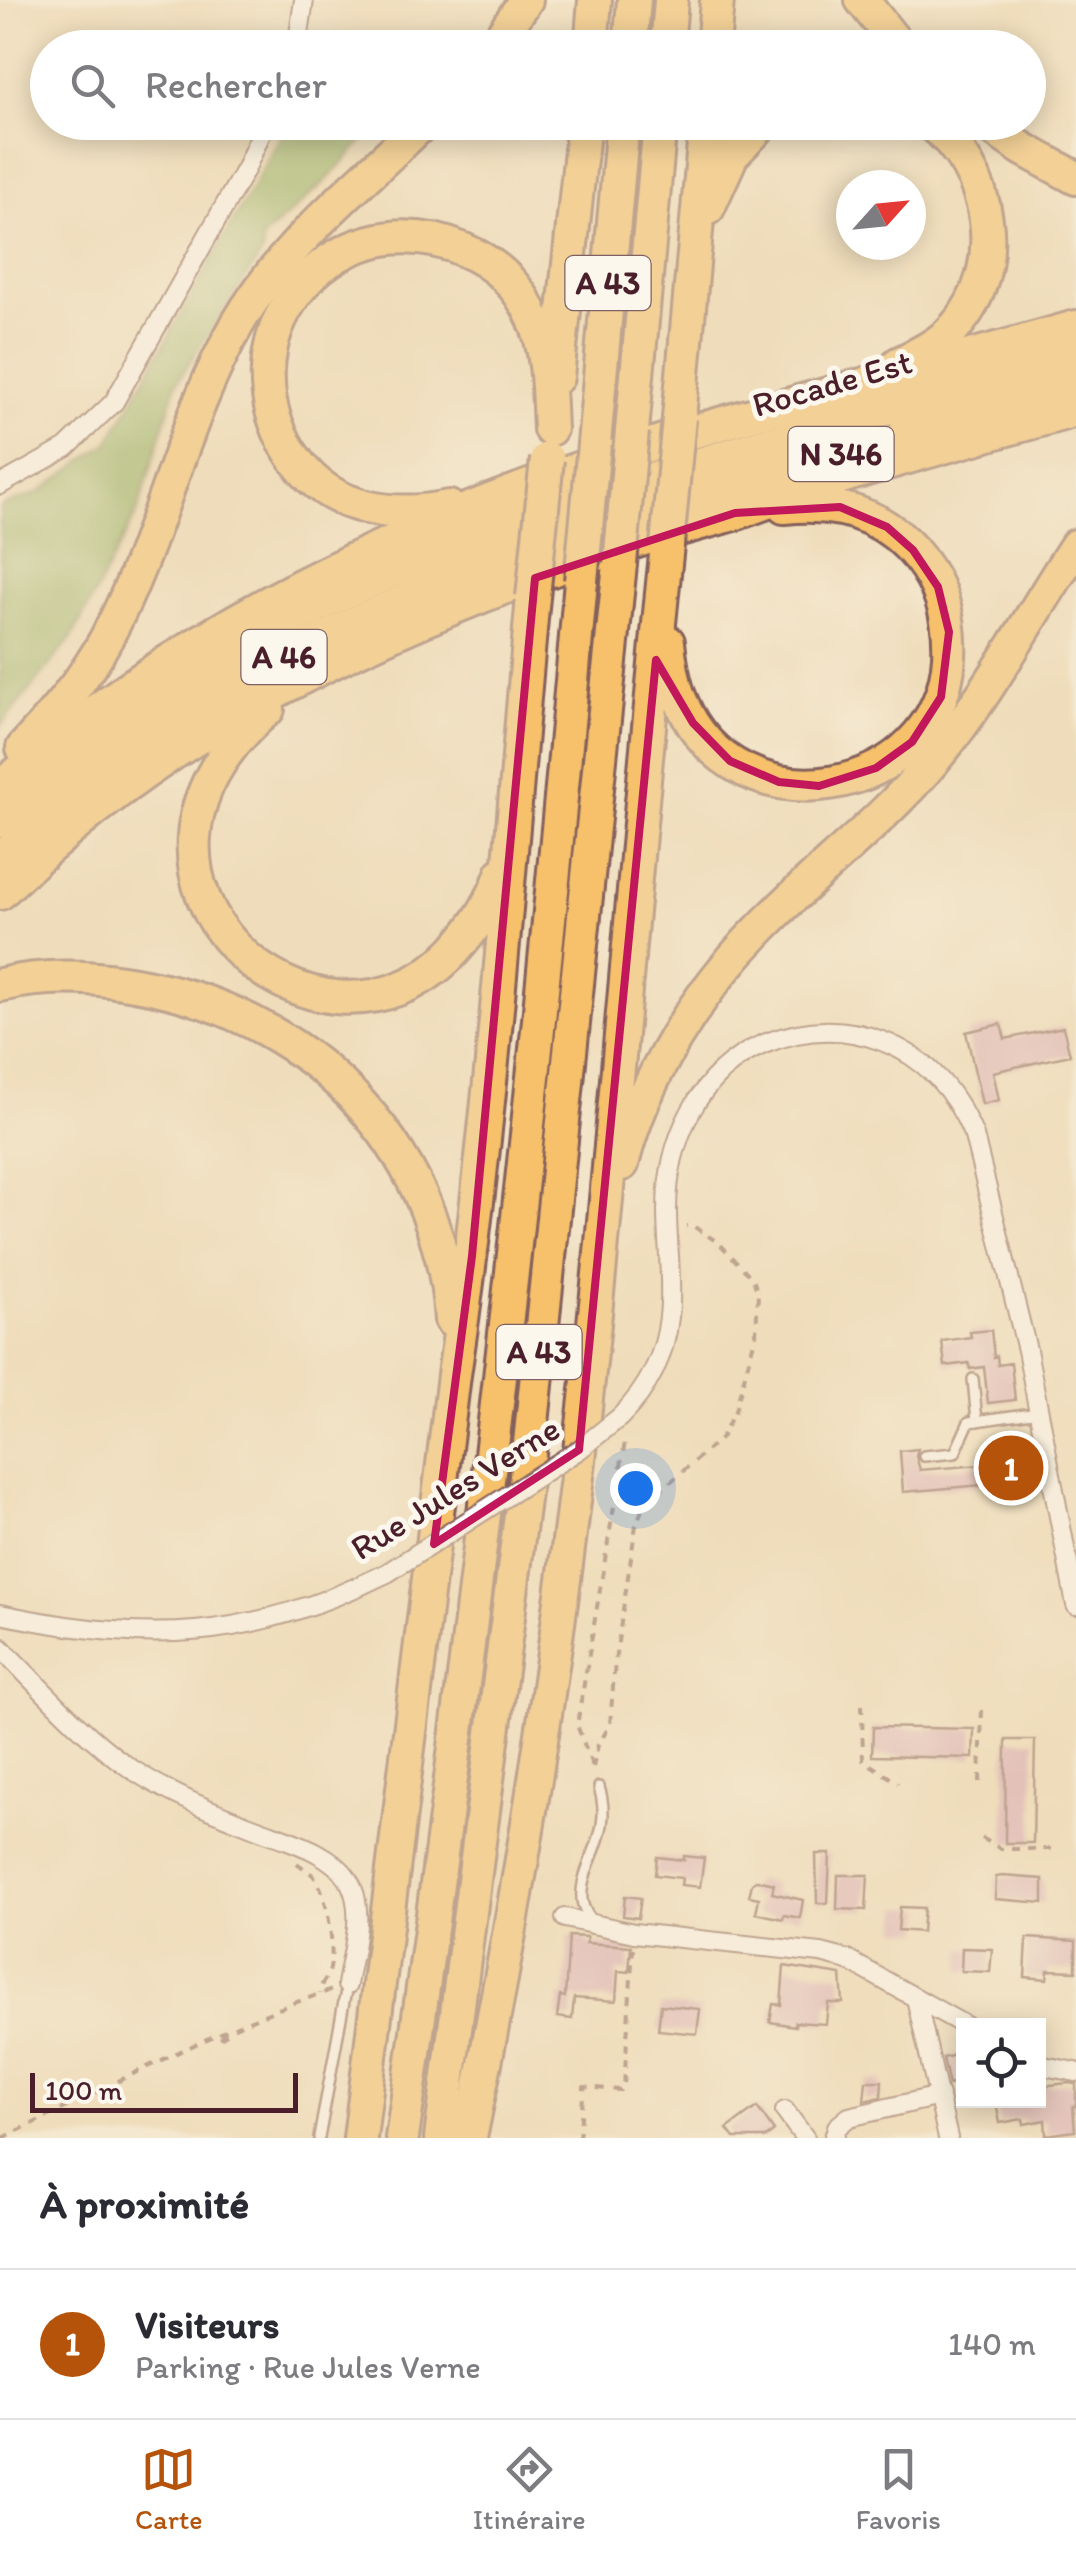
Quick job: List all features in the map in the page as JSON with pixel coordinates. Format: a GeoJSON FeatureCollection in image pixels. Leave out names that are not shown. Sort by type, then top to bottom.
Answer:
{"type":"FeatureCollection","features":[{"type":"Feature","properties":{"kind":"highway"},"geometry":{"type":"LineString","coordinates":[[505,30],[526,0]]}},
{"type":"Feature","properties":{"kind":"highway"},"geometry":{"type":"LineString","coordinates":[[592,30],[595,0]]}},
{"type":"Feature","properties":{"kind":"highway"},"geometry":{"type":"LineString","coordinates":[[632,30],[634,0]]}},
{"type":"Feature","properties":{"kind":"highway"},"geometry":{"type":"LineString","coordinates":[[668,30],[671,0]]}},
{"type":"Feature","properties":{"kind":"highway"},"geometry":{"type":"LineString","coordinates":[[714,30],[717,0]]}},
{"type":"Feature","properties":{"kind":"highway"},"geometry":{"type":"LineString","coordinates":[[862,0],[886,30]]}},
{"type":"Feature","properties":{"kind":"highway"},"geometry":{"type":"LineString","coordinates":[[0,772],[64,702],[104,641],[136,574],[197,406],[224,348],[257,293],[276,266],[321,218],[405,140]]}},
{"type":"Feature","properties":{"kind":"highway"},"geometry":{"type":"LineString","coordinates":[[360,2138],[472,1256],[533,597],[582,140]]}},
{"type":"Feature","properties":{"kind":"highway","name":"A 43"},"geometry":{"type":"LineString","coordinates":[[402,2138],[464,1677],[512,1272],[621,140]]}},
{"type":"Feature","properties":{"kind":"highway","name":"A 43"},"geometry":{"type":"LineString","coordinates":[[442,2138],[531,1434],[620,564],[658,140]]}},
{"type":"Feature","properties":{"kind":"highway"},"geometry":{"type":"LineString","coordinates":[[473,2138],[543,1732],[598,1286],[704,140]]}},
{"type":"Feature","properties":{"kind":"highway"},"geometry":{"type":"LineString","coordinates":[[694,255],[720,176],[744,140]]}},
{"type":"Feature","properties":{"kind":"highway"},"geometry":{"type":"LineString","coordinates":[[824,394],[885,370],[940,342],[977,294],[986,256],[985,210],[971,170],[948,140]]}},
{"type":"Feature","properties":{"kind":"highway"},"geometry":{"type":"LineString","coordinates":[[1009,140],[1076,178]]}},
{"type":"Feature","properties":{"kind":"highway"},"geometry":{"type":"LineString","coordinates":[[503,495],[425,512],[385,512],[334,495],[307,475],[272,416],[267,381],[270,344],[294,294],[333,258],[375,240],[432,239],[472,254],[511,282],[535,321],[545,355],[549,444]]}},
{"type":"Feature","properties":{"kind":"highway"},"geometry":{"type":"LineString","coordinates":[[0,788],[110,701],[227,626],[333,570],[503,495],[824,394],[918,373],[1076,326]]}},
{"type":"Feature","properties":{"kind":"highway","name":"Rocade Est"},"geometry":{"type":"LineString","coordinates":[[609,508],[710,460],[1076,355]]}},
{"type":"Feature","properties":{"kind":"highway","name":"Rocade Est"},"geometry":{"type":"LineString","coordinates":[[609,508],[1076,386]]}},
{"type":"Feature","properties":{"kind":"highway"},"geometry":{"type":"LineString","coordinates":[[0,892],[74,826],[150,768],[260,698],[339,660],[467,603],[604,551],[1076,410]]}},
{"type":"Feature","properties":{"kind":"highway"},"geometry":{"type":"LineString","coordinates":[[664,580],[670,658],[680,700],[701,734],[730,761],[778,782],[818,786],[862,775],[901,752],[934,712],[948,666],[949,632],[943,601],[922,560],[887,527],[840,507],[800,505],[735,513]]}},
{"type":"Feature","properties":{"kind":"highway","name":"A 46"},"geometry":{"type":"LineString","coordinates":[[0,821],[146,706],[260,636],[385,574],[510,525],[609,508]]}},
{"type":"Feature","properties":{"kind":"highway","name":"A 46"},"geometry":{"type":"LineString","coordinates":[[0,860],[113,765],[168,726],[271,664],[609,508]]}},
{"type":"Feature","properties":{"kind":"highway"},"geometry":{"type":"LineString","coordinates":[[598,1286],[622,1160],[658,1072],[692,1013],[757,931],[875,822],[934,760],[967,717],[1076,546]]}},
{"type":"Feature","properties":{"kind":"highway"},"geometry":{"type":"LineString","coordinates":[[339,660],[257,718],[230,745],[203,791],[193,841],[199,884],[220,929],[238,952],[273,978],[321,994],[360,996],[406,984],[440,964],[476,926],[497,889],[510,840]]}},
{"type":"Feature","properties":{"kind":"highway"},"geometry":{"type":"LineString","coordinates":[[0,985],[80,978],[132,983],[188,995],[269,1030],[337,1079],[385,1133],[412,1176],[431,1219],[450,1302],[454,1375]]}},
{"type":"Feature","properties":{"kind":"highway"},"geometry":{"type":"LineString","coordinates":[[347,2138],[374,2009]]}},
{"type":"Feature","properties":{"kind":"street"},"geometry":{"type":"LineString","coordinates":[[300,30],[304,0]]}},
{"type":"Feature","properties":{"kind":"street"},"geometry":{"type":"LineString","coordinates":[[0,485],[66,448],[114,402],[258,140]]}},
{"type":"Feature","properties":{"kind":"street","name":"Rue Jules Verne"},"geometry":{"type":"LineString","coordinates":[[0,1614],[104,1632],[196,1633],[252,1624],[298,1610],[387,1573],[580,1450],[623,1414],[646,1386],[663,1351],[669,1318],[668,1180],[682,1127],[700,1096],[734,1061],[790,1035],[823,1031],[852,1032],[900,1048],[940,1078],[961,1106],[974,1136],[1014,1292],[1076,1605]]}},
{"type":"Feature","properties":{"kind":"street"},"geometry":{"type":"LineString","coordinates":[[0,1647],[128,1766],[200,1806],[300,1846],[334,1864],[348,1879],[358,1917],[348,1985]]}},
{"type":"Feature","properties":{"kind":"street"},"geometry":{"type":"LineString","coordinates":[[565,1918],[634,1933],[822,1953],[848,1960],[956,2020]]}},
{"type":"Feature","properties":{"kind":"street"},"geometry":{"type":"LineString","coordinates":[[916,1998],[948,2138]]}},
{"type":"Feature","properties":{"kind":"street"},"geometry":{"type":"LineString","coordinates":[[1046,2066],[1076,2072]]}},
{"type":"Feature","properties":{"kind":"street"},"geometry":{"type":"LineString","coordinates":[[834,2138],[837,2127],[849,2118],[938,2096]]}},
{"type":"Feature","properties":{"kind":"street"},"geometry":{"type":"LineString","coordinates":[[784,2111],[805,2138]]}},
{"type":"Feature","properties":{"kind":"lane"},"geometry":{"type":"LineString","coordinates":[[973,1379],[977,1422]]}},
{"type":"Feature","properties":{"kind":"lane"},"geometry":{"type":"LineString","coordinates":[[924,1456],[954,1453],[969,1422],[1040,1412]]}},
{"type":"Feature","properties":{"kind":"lane"},"geometry":{"type":"LineString","coordinates":[[593,1923],[582,1906],[582,1890],[599,1842],[605,1805],[600,1787]]}},
{"type":"Feature","properties":{"kind":"lane"},"geometry":{"type":"LineString","coordinates":[[319,2138],[348,1985]]}},
{"type":"Feature","properties":{"kind":"path"},"geometry":{"type":"LineString","coordinates":[[593,1767],[598,1745],[610,1725],[625,1594],[640,1515],[644,1505],[720,1438],[735,1411],[756,1334],[758,1294],[753,1279],[719,1244],[693,1226],[668,1227]]}},
{"type":"Feature","properties":{"kind":"path"},"geometry":{"type":"LineString","coordinates":[[600,1787],[577,1725],[626,1436],[623,1414]]}},
{"type":"Feature","properties":{"kind":"path"},"geometry":{"type":"LineString","coordinates":[[862,1705],[862,1760],[898,1783]]}},
{"type":"Feature","properties":{"kind":"path"},"geometry":{"type":"LineString","coordinates":[[980,1782],[982,1707]]}},
{"type":"Feature","properties":{"kind":"path"},"geometry":{"type":"LineString","coordinates":[[982,1838],[1001,1849],[1057,1849]]}},
{"type":"Feature","properties":{"kind":"path"},"geometry":{"type":"LineString","coordinates":[[297,1864],[314,1877],[324,1895],[332,1950],[320,1994]]}},
{"type":"Feature","properties":{"kind":"path"},"geometry":{"type":"LineString","coordinates":[[578,2138],[584,2088],[620,2090],[624,2086],[634,1933]]}},
{"type":"Feature","properties":{"kind":"path"},"geometry":{"type":"LineString","coordinates":[[4,2138],[187,2048],[348,1985]]}},
{"type":"Feature","properties":{"kind":"path"},"geometry":{"type":"LineString","coordinates":[[220,2038],[229,2034]]}},
{"type":"Feature","properties":{"kind":"highlighted area"},"geometry":{"type":"Polygon","coordinates":[[[840,507],[887,527],[913,550],[938,587],[949,632],[941,697],[912,742],[876,768],[819,786],[779,782],[730,761],[693,723],[656,660],[579,1450],[434,1544],[472,1256],[535,578],[735,513],[840,507]]]}},
{"type":"Feature","properties":{"kind":"green space"},"geometry":{"type":"Polygon","coordinates":[[[279,140],[364,140],[328,179],[262,238],[263,252],[177,382],[137,513],[72,637],[0,727],[0,507],[40,492],[109,442],[279,140]]]}},
{"type":"Feature","properties":{"kind":"building"},"geometry":{"type":"Polygon","coordinates":[[[1001,1024],[1005,1039],[1063,1027],[1070,1055],[993,1072],[999,1100],[982,1104],[966,1032],[1001,1024]]]}},
{"type":"Feature","properties":{"kind":"building"},"geometry":{"type":"Polygon","coordinates":[[[991,1330],[998,1365],[1011,1363],[1015,1400],[988,1403],[984,1367],[970,1369],[969,1363],[945,1366],[942,1341],[991,1330]]]}},
{"type":"Feature","properties":{"kind":"building"},"geometry":{"type":"Polygon","coordinates":[[[918,1449],[920,1470],[980,1465],[982,1485],[903,1492],[900,1451],[918,1449]]]}},
{"type":"Feature","properties":{"kind":"building"},"geometry":{"type":"Polygon","coordinates":[[[873,1727],[974,1729],[973,1758],[872,1756],[873,1727]]]}},
{"type":"Feature","properties":{"kind":"building"},"geometry":{"type":"Polygon","coordinates":[[[1006,1740],[1035,1740],[1033,1843],[1005,1843],[1006,1740]]]}},
{"type":"Feature","properties":{"kind":"building"},"geometry":{"type":"Polygon","coordinates":[[[816,1854],[830,1854],[828,1903],[817,1903],[816,1854]]]}},
{"type":"Feature","properties":{"kind":"building"},"geometry":{"type":"Polygon","coordinates":[[[684,1856],[704,1858],[700,1887],[681,1885],[682,1878],[655,1875],[657,1857],[684,1860],[684,1856]]]}},
{"type":"Feature","properties":{"kind":"building"},"geometry":{"type":"Polygon","coordinates":[[[838,1875],[868,1875],[866,1910],[837,1909],[838,1875]]]}},
{"type":"Feature","properties":{"kind":"building"},"geometry":{"type":"Polygon","coordinates":[[[996,1877],[1043,1879],[1043,1903],[995,1899],[996,1877]]]}},
{"type":"Feature","properties":{"kind":"building"},"geometry":{"type":"Polygon","coordinates":[[[757,1880],[774,1884],[772,1893],[803,1900],[800,1918],[756,1913],[759,1898],[749,1896],[757,1880]]]}},
{"type":"Feature","properties":{"kind":"building"},"geometry":{"type":"Polygon","coordinates":[[[625,1896],[641,1898],[638,1918],[623,1916],[625,1896]]]}},
{"type":"Feature","properties":{"kind":"building"},"geometry":{"type":"Polygon","coordinates":[[[900,1907],[924,1908],[922,1932],[898,1930],[900,1907]]]}},
{"type":"Feature","properties":{"kind":"building"},"geometry":{"type":"Polygon","coordinates":[[[569,1936],[587,1937],[586,1943],[631,1946],[629,1972],[618,1971],[616,2001],[574,1998],[572,2019],[557,2017],[560,1996],[565,1997],[569,1936]]]}},
{"type":"Feature","properties":{"kind":"building"},"geometry":{"type":"Polygon","coordinates":[[[1027,1938],[1076,1941],[1076,1971],[1048,1970],[1047,1979],[1025,1977],[1027,1938]]]}},
{"type":"Feature","properties":{"kind":"building"},"geometry":{"type":"Polygon","coordinates":[[[962,1948],[992,1949],[990,1972],[961,1971],[962,1948]]]}},
{"type":"Feature","properties":{"kind":"building"},"geometry":{"type":"Polygon","coordinates":[[[784,1966],[841,1975],[843,2003],[828,2003],[826,2024],[795,2022],[795,2026],[770,2022],[773,2004],[781,2005],[784,1966]]]}},
{"type":"Feature","properties":{"kind":"building"},"geometry":{"type":"Polygon","coordinates":[[[661,2005],[700,2009],[697,2034],[658,2030],[661,2005]]]}},
{"type":"Feature","properties":{"kind":"building"},"geometry":{"type":"Polygon","coordinates":[[[956,2055],[956,2083],[949,2085],[943,2058],[956,2055]]]}},
{"type":"Feature","properties":{"kind":"building"},"geometry":{"type":"Polygon","coordinates":[[[866,2081],[882,2081],[881,2097],[864,2101],[866,2081]]]}},
{"type":"Feature","properties":{"kind":"building"},"geometry":{"type":"Polygon","coordinates":[[[1076,2084],[1075,2131],[1046,2135],[1045,2120],[1000,2123],[997,2108],[1046,2108],[1046,2085],[1076,2084]]]}},
{"type":"Feature","properties":{"kind":"building"},"geometry":{"type":"Polygon","coordinates":[[[757,2107],[774,2131],[765,2138],[734,2138],[727,2129],[757,2107]]]}},
{"type":"Feature","properties":{"kind":"place","name":"Visiteurs"},"geometry":{"type":"Point","coordinates":[1011,1468]}}]}
